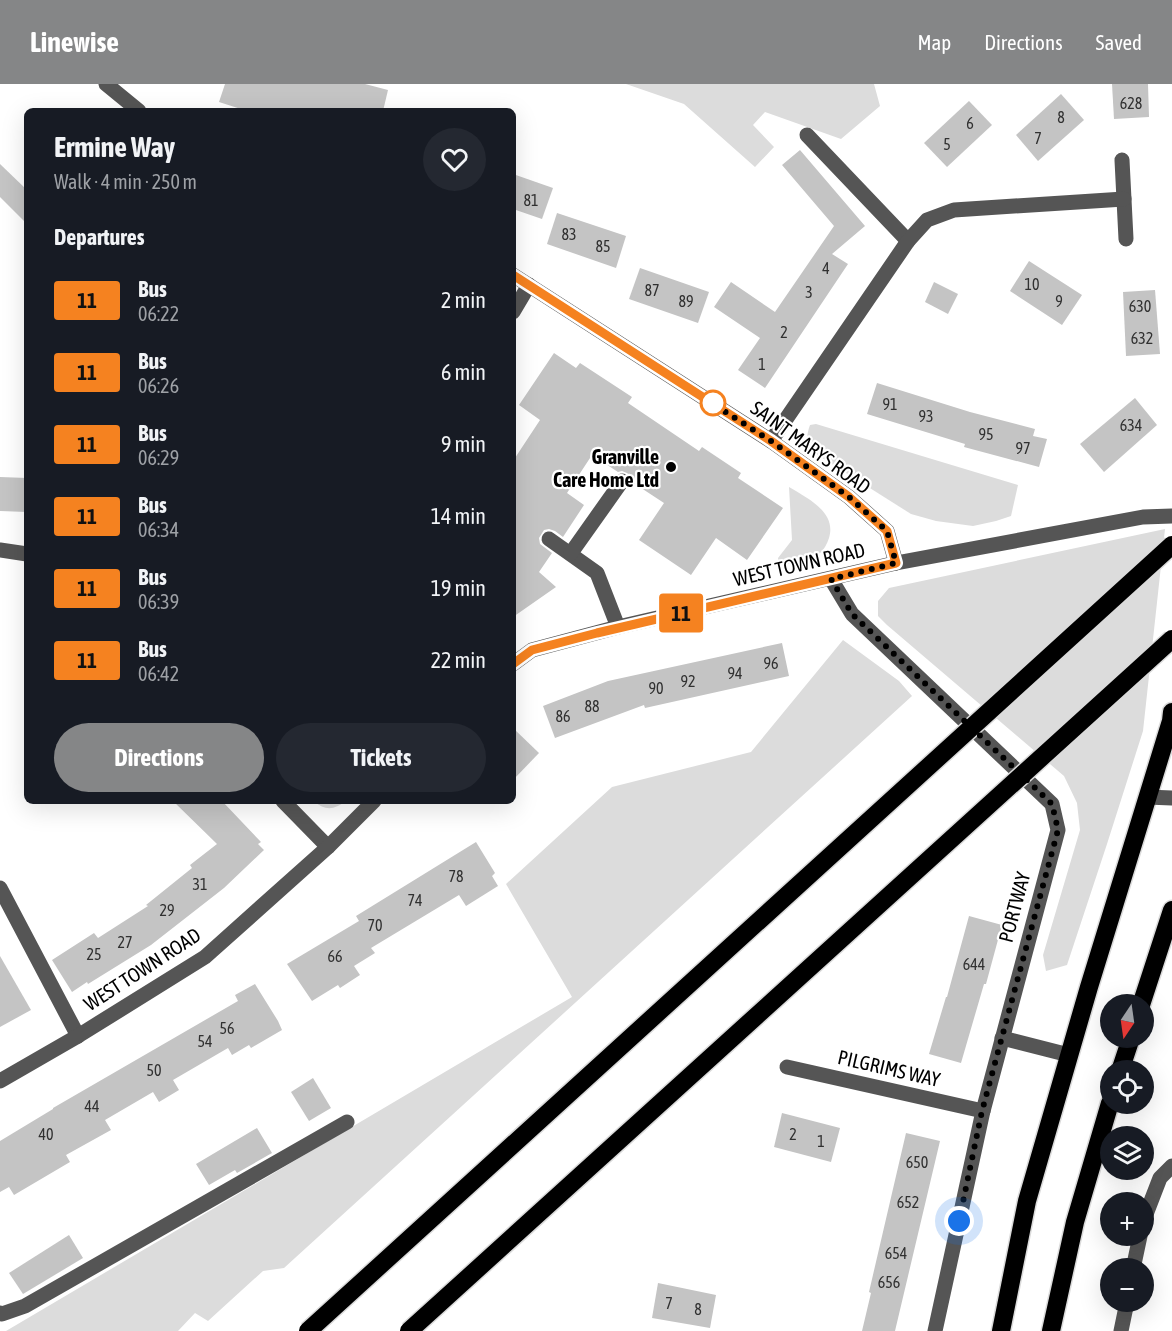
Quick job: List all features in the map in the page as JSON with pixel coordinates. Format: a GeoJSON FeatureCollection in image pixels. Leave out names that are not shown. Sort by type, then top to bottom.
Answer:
{"type":"FeatureCollection","features":[{"type":"Feature","properties":{"kind":"highway"},"geometry":{"type":"LineString","coordinates":[[308,1331],[1172,545]]}},
{"type":"Feature","properties":{"kind":"highway"},"geometry":{"type":"LineString","coordinates":[[409,1331],[1172,639]]}},
{"type":"Feature","properties":{"kind":"highway"},"geometry":{"type":"LineString","coordinates":[[1001,1331],[1027,1201],[1172,712]]}},
{"type":"Feature","properties":{"kind":"highway"},"geometry":{"type":"LineString","coordinates":[[1145,994],[1172,910]]}},
{"type":"Feature","properties":{"kind":"highway"},"geometry":{"type":"LineString","coordinates":[[1051,1331],[1076,1222],[1107,1114]]}},
{"type":"Feature","properties":{"kind":"street"},"geometry":{"type":"LineString","coordinates":[[106,84],[136,108]]}},
{"type":"Feature","properties":{"kind":"street"},"geometry":{"type":"LineString","coordinates":[[807,135],[908,241]]}},
{"type":"Feature","properties":{"kind":"street"},"geometry":{"type":"LineString","coordinates":[[1122,160],[1126,239]]}},
{"type":"Feature","properties":{"kind":"street"},"geometry":{"type":"LineString","coordinates":[[771,441],[908,241],[927,220],[954,210],[1124,199]]}},
{"type":"Feature","properties":{"kind":"street","name":"SAINT MARYS ROAD"},"geometry":{"type":"LineString","coordinates":[[516,277],[771,441],[849,497],[887,531],[896,563]]}},
{"type":"Feature","properties":{"kind":"street"},"geometry":{"type":"LineString","coordinates":[[516,307],[529,285]]}},
{"type":"Feature","properties":{"kind":"street"},"geometry":{"type":"LineString","coordinates":[[570,553],[622,481]]}},
{"type":"Feature","properties":{"kind":"street","name":"WEST TOWN ROAD"},"geometry":{"type":"LineString","coordinates":[[516,662],[532,650],[618,627],[896,563],[1143,517],[1172,516]]}},
{"type":"Feature","properties":{"kind":"street"},"geometry":{"type":"LineString","coordinates":[[549,538],[597,573],[618,627]]}},
{"type":"Feature","properties":{"kind":"street"},"geometry":{"type":"LineString","coordinates":[[0,550],[24,554]]}},
{"type":"Feature","properties":{"kind":"street","name":"PORTWAY"},"geometry":{"type":"LineString","coordinates":[[831,579],[852,614],[1052,804],[1058,830],[982,1111],[935,1331]]}},
{"type":"Feature","properties":{"kind":"street"},"geometry":{"type":"LineString","coordinates":[[1147,797],[1172,798]]}},
{"type":"Feature","properties":{"kind":"street"},"geometry":{"type":"LineString","coordinates":[[286,804],[328,848]]}},
{"type":"Feature","properties":{"kind":"street","name":"WEST TOWN ROAD"},"geometry":{"type":"LineString","coordinates":[[0,1082],[205,957],[328,848],[371,804]]}},
{"type":"Feature","properties":{"kind":"street"},"geometry":{"type":"LineString","coordinates":[[0,888],[78,1036]]}},
{"type":"Feature","properties":{"kind":"street"},"geometry":{"type":"LineString","coordinates":[[1002,1038],[1069,1054]]}},
{"type":"Feature","properties":{"kind":"street","name":"PILGRIMS WAY"},"geometry":{"type":"LineString","coordinates":[[787,1067],[982,1111]]}},
{"type":"Feature","properties":{"kind":"street"},"geometry":{"type":"LineString","coordinates":[[0,1313],[25,1306],[347,1122]]}},
{"type":"Feature","properties":{"kind":"street"},"geometry":{"type":"LineString","coordinates":[[1154,1195],[1161,1178],[1172,1166]]}},
{"type":"Feature","properties":{"kind":"street"},"geometry":{"type":"LineString","coordinates":[[1121,1331],[1125,1312]]}},
{"type":"Feature","properties":{"kind":"shaded area"},"geometry":{"type":"Polygon","coordinates":[[[626,84],[874,84],[880,106],[841,139],[765,112],[753,125],[774,147],[755,167],[684,104],[626,84]]]}},
{"type":"Feature","properties":{"kind":"shaded area"},"geometry":{"type":"Polygon","coordinates":[[[816,424],[1018,485],[1011,516],[973,526],[936,521],[911,514],[816,454],[807,437],[810,425],[816,424]]]}},
{"type":"Feature","properties":{"kind":"shaded area"},"geometry":{"type":"Polygon","coordinates":[[[789,487],[825,513],[829,521],[829,538],[824,549],[816,556],[779,566],[778,558],[792,540],[789,487]]]}},
{"type":"Feature","properties":{"kind":"shaded area"},"geometry":{"type":"Polygon","coordinates":[[[1165,529],[1143,731],[1067,965],[1046,971],[1043,955],[1080,830],[1077,803],[1064,776],[878,616],[878,601],[889,588],[1165,529]]]}},
{"type":"Feature","properties":{"kind":"shaded area"},"geometry":{"type":"Polygon","coordinates":[[[843,640],[899,681],[912,696],[284,1268],[263,1271],[208,1321],[195,1313],[178,1331],[6,1331],[572,997],[506,884],[612,787],[751,752],[843,640]]]}},
{"type":"Feature","properties":{"kind":"shaded area"},"geometry":{"type":"Polygon","coordinates":[[[319,804],[341,804],[330,808],[319,804]]]}},
{"type":"Feature","properties":{"kind":"building"},"geometry":{"type":"Polygon","coordinates":[[[225,84],[365,84],[388,90],[384,108],[238,108],[219,102],[225,84]]]}},
{"type":"Feature","properties":{"kind":"building"},"geometry":{"type":"Polygon","coordinates":[[[1112,84],[1148,84],[1149,117],[1114,119],[1112,84]]]}},
{"type":"Feature","properties":{"kind":"building"},"geometry":{"type":"Polygon","coordinates":[[[1061,94],[1084,120],[1038,161],[1016,135],[1061,94]]]}},
{"type":"Feature","properties":{"kind":"building"},"geometry":{"type":"Polygon","coordinates":[[[969,101],[992,125],[947,167],[924,143],[969,101]]]}},
{"type":"Feature","properties":{"kind":"building"},"geometry":{"type":"Polygon","coordinates":[[[800,150],[865,226],[832,254],[848,264],[765,388],[738,370],[760,338],[714,307],[731,282],[775,312],[834,226],[782,165],[800,150]]]}},
{"type":"Feature","properties":{"kind":"building"},"geometry":{"type":"Polygon","coordinates":[[[0,164],[24,187],[24,221],[0,197],[0,164]]]}},
{"type":"Feature","properties":{"kind":"building"},"geometry":{"type":"Polygon","coordinates":[[[516,175],[553,188],[542,219],[516,210],[516,175]]]}},
{"type":"Feature","properties":{"kind":"building"},"geometry":{"type":"Polygon","coordinates":[[[557,213],[626,236],[616,268],[547,244],[557,213]]]}},
{"type":"Feature","properties":{"kind":"building"},"geometry":{"type":"Polygon","coordinates":[[[1029,261],[1082,295],[1062,325],[1010,291],[1029,261]]]}},
{"type":"Feature","properties":{"kind":"building"},"geometry":{"type":"Polygon","coordinates":[[[640,268],[709,292],[698,323],[629,299],[640,268]]]}},
{"type":"Feature","properties":{"kind":"building"},"geometry":{"type":"Polygon","coordinates":[[[934,282],[958,294],[948,314],[925,302],[934,282]]]}},
{"type":"Feature","properties":{"kind":"building"},"geometry":{"type":"Polygon","coordinates":[[[1155,290],[1160,354],[1126,356],[1123,292],[1155,290]]]}},
{"type":"Feature","properties":{"kind":"building","name":"Granville Care Home Ltd"},"geometry":{"type":"Polygon","coordinates":[[[554,353],[576,368],[580,363],[632,397],[628,403],[699,451],[702,447],[741,473],[738,478],[783,508],[747,560],[716,538],[691,575],[639,540],[664,503],[632,482],[631,476],[627,473],[618,472],[592,455],[567,493],[584,505],[563,537],[549,529],[544,530],[539,538],[540,544],[552,553],[539,572],[556,587],[516,615],[516,456],[540,420],[519,405],[554,353]]]}},
{"type":"Feature","properties":{"kind":"building"},"geometry":{"type":"Polygon","coordinates":[[[877,383],[970,412],[1035,429],[1033,436],[1047,439],[1039,467],[964,447],[965,444],[867,414],[877,383]]]}},
{"type":"Feature","properties":{"kind":"building"},"geometry":{"type":"Polygon","coordinates":[[[1135,398],[1157,425],[1104,472],[1080,444],[1135,398]]]}},
{"type":"Feature","properties":{"kind":"building"},"geometry":{"type":"Polygon","coordinates":[[[0,477],[24,478],[24,512],[0,511],[0,477]]]}},
{"type":"Feature","properties":{"kind":"building"},"geometry":{"type":"Polygon","coordinates":[[[782,643],[789,676],[645,708],[644,705],[555,738],[543,706],[608,681],[782,643]]]}},
{"type":"Feature","properties":{"kind":"building"},"geometry":{"type":"Polygon","coordinates":[[[516,731],[539,753],[516,777],[516,731]]]}},
{"type":"Feature","properties":{"kind":"building"},"geometry":{"type":"Polygon","coordinates":[[[176,804],[225,804],[261,842],[258,844],[264,850],[224,888],[151,945],[72,992],[52,960],[94,933],[98,938],[148,906],[146,905],[192,868],[190,865],[217,844],[176,804]]]}},
{"type":"Feature","properties":{"kind":"building"},"geometry":{"type":"Polygon","coordinates":[[[476,842],[495,873],[492,876],[498,886],[466,906],[459,895],[371,948],[375,953],[354,966],[360,975],[340,988],[338,985],[312,1001],[287,964],[359,921],[356,916],[476,842]]]}},
{"type":"Feature","properties":{"kind":"building"},"geometry":{"type":"Polygon","coordinates":[[[969,916],[1002,925],[961,1063],[929,1054],[969,916]]]}},
{"type":"Feature","properties":{"kind":"building"},"geometry":{"type":"Polygon","coordinates":[[[0,956],[31,1010],[0,1027],[0,956]]]}},
{"type":"Feature","properties":{"kind":"building"},"geometry":{"type":"Polygon","coordinates":[[[255,984],[282,1030],[251,1048],[249,1045],[232,1055],[228,1048],[173,1080],[179,1090],[159,1102],[153,1092],[105,1120],[111,1130],[66,1155],[70,1162],[14,1195],[9,1187],[0,1192],[0,1141],[238,1001],[235,995],[255,984]]]}},
{"type":"Feature","properties":{"kind":"building"},"geometry":{"type":"Polygon","coordinates":[[[313,1078],[331,1108],[309,1121],[291,1092],[313,1078]]]}},
{"type":"Feature","properties":{"kind":"building"},"geometry":{"type":"Polygon","coordinates":[[[782,1113],[840,1128],[831,1162],[774,1147],[782,1113]]]}},
{"type":"Feature","properties":{"kind":"building"},"geometry":{"type":"Polygon","coordinates":[[[257,1128],[272,1153],[237,1173],[235,1170],[209,1185],[196,1164],[257,1128]]]}},
{"type":"Feature","properties":{"kind":"building"},"geometry":{"type":"Polygon","coordinates":[[[906,1133],[940,1141],[895,1331],[862,1331],[871,1293],[869,1292],[906,1133]]]}},
{"type":"Feature","properties":{"kind":"building"},"geometry":{"type":"Polygon","coordinates":[[[69,1235],[83,1258],[23,1294],[9,1273],[69,1235]]]}},
{"type":"Feature","properties":{"kind":"building"},"geometry":{"type":"Polygon","coordinates":[[[658,1283],[716,1295],[710,1328],[652,1318],[658,1283]]]}},
{"type":"Feature","properties":{"kind":"bus line","name":"11"},"geometry":{"type":"LineString","coordinates":[[516,277],[771,441],[849,497],[887,531],[896,563],[618,627],[532,650],[516,662]]}},
{"type":"Feature","properties":{"kind":"place","name":"Granville Care Home Ltd"},"geometry":{"type":"Point","coordinates":[671,467]}},
{"type":"Feature","properties":{"kind":"route"},"geometry":{"type":"LineString","coordinates":[[713,403],[710,402],[771,441],[849,497],[887,531],[896,563],[831,579],[852,614],[1052,804],[1058,830],[982,1111],[959,1221]]}}]}
